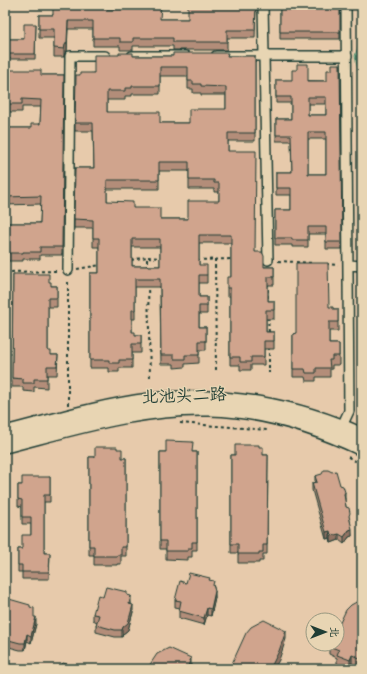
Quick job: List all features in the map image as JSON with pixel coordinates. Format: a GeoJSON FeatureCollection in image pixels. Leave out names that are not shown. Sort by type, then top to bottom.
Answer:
{"type":"FeatureCollection","features":[{"type":"Feature","properties":{"kind":"main road","name":"北池头二路"},"geometry":{"type":"LineString","coordinates":[[5,433],[68,417],[149,400],[212,398],[269,404],[323,419],[362,435]]}},
{"type":"Feature","properties":{"kind":"main road","name":"北池头二路"},"geometry":{"type":"LineString","coordinates":[[5,446],[112,418],[145,413],[211,409],[280,419],[315,430],[362,449]]}},
{"type":"Feature","properties":{"kind":"street"},"geometry":{"type":"LineString","coordinates":[[263,5],[268,260]]}},
{"type":"Feature","properties":{"kind":"street"},"geometry":{"type":"LineString","coordinates":[[342,426],[349,411],[346,5]]}},
{"type":"Feature","properties":{"kind":"street"},"geometry":{"type":"LineString","coordinates":[[68,270],[70,56],[194,56]]}},
{"type":"Feature","properties":{"kind":"street"},"geometry":{"type":"LineString","coordinates":[[209,56],[347,56]]}},
{"type":"Feature","properties":{"kind":"street"},"geometry":{"type":"LineString","coordinates":[[349,265],[362,266]]}},
{"type":"Feature","properties":{"kind":"path"},"geometry":{"type":"LineString","coordinates":[[147,257],[148,273]]}},
{"type":"Feature","properties":{"kind":"path"},"geometry":{"type":"LineString","coordinates":[[126,261],[147,257],[169,258]]}},
{"type":"Feature","properties":{"kind":"path"},"geometry":{"type":"LineString","coordinates":[[215,258],[216,370]]}},
{"type":"Feature","properties":{"kind":"path"},"geometry":{"type":"LineString","coordinates":[[190,259],[238,259]]}},
{"type":"Feature","properties":{"kind":"path"},"geometry":{"type":"LineString","coordinates":[[268,260],[349,265]]}},
{"type":"Feature","properties":{"kind":"path"},"geometry":{"type":"LineString","coordinates":[[5,272],[68,270],[104,264]]}},
{"type":"Feature","properties":{"kind":"path"},"geometry":{"type":"LineString","coordinates":[[68,270],[68,417]]}},
{"type":"Feature","properties":{"kind":"path"},"geometry":{"type":"LineString","coordinates":[[148,280],[150,379]]}},
{"type":"Feature","properties":{"kind":"path"},"geometry":{"type":"LineString","coordinates":[[268,283],[268,305]]}},
{"type":"Feature","properties":{"kind":"path"},"geometry":{"type":"LineString","coordinates":[[268,313],[268,336]]}},
{"type":"Feature","properties":{"kind":"path"},"geometry":{"type":"LineString","coordinates":[[269,343],[269,374]]}},
{"type":"Feature","properties":{"kind":"path"},"geometry":{"type":"LineString","coordinates":[[175,422],[273,430]]}},
{"type":"Feature","properties":{"kind":"green space"},"geometry":{"type":"Polygon","coordinates":[[[362,36],[362,88],[355,56],[362,36]]]}},
{"type":"Feature","properties":{"kind":"building"},"geometry":{"type":"Polygon","coordinates":[[[53,5],[107,5],[107,9],[147,9],[147,5],[161,5],[160,19],[188,19],[188,5],[256,5],[255,30],[227,30],[227,42],[173,42],[173,38],[133,38],[133,42],[120,42],[120,38],[93,38],[93,21],[68,21],[67,42],[64,49],[54,48],[54,29],[39,29],[39,15],[53,15],[53,5]]]}},
{"type":"Feature","properties":{"kind":"building"},"geometry":{"type":"Polygon","coordinates":[[[280,5],[340,5],[340,32],[280,32],[280,5]]]}},
{"type":"Feature","properties":{"kind":"building"},"geometry":{"type":"Polygon","coordinates":[[[24,24],[36,24],[35,54],[5,54],[5,39],[24,39],[24,24]]]}},
{"type":"Feature","properties":{"kind":"building"},"geometry":{"type":"Polygon","coordinates":[[[119,53],[133,53],[133,56],[173,56],[173,53],[228,53],[227,56],[255,56],[255,133],[228,133],[228,151],[256,151],[255,252],[262,252],[264,256],[264,267],[274,267],[274,277],[268,277],[268,301],[274,301],[274,310],[266,310],[266,332],[274,332],[274,341],[264,341],[264,357],[251,357],[251,362],[240,362],[240,357],[230,357],[230,288],[227,288],[227,277],[231,277],[231,235],[199,235],[199,265],[207,265],[207,275],[199,275],[199,297],[207,297],[207,306],[199,306],[199,327],[206,327],[206,341],[199,341],[199,355],[185,355],[185,359],[174,359],[174,355],[161,355],[160,279],[135,279],[135,310],[132,310],[132,332],[135,332],[135,335],[141,335],[141,344],[132,344],[132,360],[119,360],[119,363],[109,363],[109,360],[90,360],[90,273],[99,273],[99,238],[93,238],[93,220],[74,219],[75,168],[94,168],[93,123],[75,123],[76,75],[80,75],[80,73],[94,73],[94,55],[119,55],[119,53]],[[160,67],[160,86],[132,86],[132,88],[125,88],[125,91],[107,91],[107,112],[160,112],[160,123],[189,123],[189,109],[226,109],[226,87],[201,86],[201,84],[193,84],[193,81],[188,81],[188,67],[160,67]],[[159,162],[159,180],[107,180],[107,201],[133,202],[133,208],[160,208],[160,219],[188,219],[188,201],[219,201],[219,183],[214,183],[214,180],[189,180],[189,162],[159,162]],[[132,239],[132,266],[160,266],[160,239],[132,239]]]}},
{"type":"Feature","properties":{"kind":"building"},"geometry":{"type":"Polygon","coordinates":[[[297,64],[308,64],[308,81],[327,81],[327,70],[332,70],[332,64],[340,64],[342,242],[326,242],[326,227],[308,227],[308,240],[275,238],[275,210],[291,210],[291,188],[276,188],[276,172],[292,172],[291,135],[276,135],[276,119],[291,119],[291,97],[276,97],[276,80],[292,80],[292,70],[297,70],[297,64]],[[308,97],[308,115],[326,115],[326,97],[308,97]],[[308,132],[308,174],[326,174],[326,132],[308,132]]]}},
{"type":"Feature","properties":{"kind":"building"},"geometry":{"type":"Polygon","coordinates":[[[5,70],[41,70],[41,75],[64,75],[62,247],[40,247],[40,252],[5,253],[5,223],[40,223],[41,196],[5,197],[5,128],[31,128],[31,124],[40,124],[41,100],[22,99],[22,104],[5,104],[5,70]]]}},
{"type":"Feature","properties":{"kind":"building"},"geometry":{"type":"Polygon","coordinates":[[[296,263],[328,263],[329,307],[338,309],[338,322],[329,322],[329,344],[339,344],[339,356],[332,356],[332,360],[329,360],[330,368],[316,368],[316,373],[306,373],[305,369],[293,369],[293,334],[296,333],[296,263]]]}},
{"type":"Feature","properties":{"kind":"building"},"geometry":{"type":"Polygon","coordinates":[[[13,274],[49,274],[49,282],[51,282],[51,286],[57,286],[57,298],[48,298],[48,351],[51,351],[51,355],[58,355],[57,366],[47,366],[47,379],[34,379],[34,383],[23,383],[23,379],[12,378],[13,274]]]}},
{"type":"Feature","properties":{"kind":"building"},"geometry":{"type":"Polygon","coordinates":[[[166,441],[193,442],[192,452],[197,452],[197,542],[192,542],[192,548],[188,548],[188,551],[166,551],[166,541],[160,541],[160,452],[166,452],[166,441]]]}},
{"type":"Feature","properties":{"kind":"building"},"geometry":{"type":"Polygon","coordinates":[[[235,445],[259,445],[259,447],[263,447],[263,455],[268,455],[267,545],[263,545],[263,552],[259,552],[259,554],[238,554],[238,544],[231,544],[231,455],[235,455],[235,445]]]}},
{"type":"Feature","properties":{"kind":"building"},"geometry":{"type":"Polygon","coordinates":[[[95,447],[117,447],[117,449],[122,449],[122,458],[126,458],[126,547],[121,547],[121,555],[117,556],[94,556],[94,546],[89,546],[89,457],[95,457],[95,447]]]}},
{"type":"Feature","properties":{"kind":"building"},"geometry":{"type":"Polygon","coordinates":[[[324,470],[332,472],[336,471],[340,485],[343,486],[345,492],[346,507],[349,508],[352,529],[349,530],[344,537],[339,534],[331,536],[330,531],[326,532],[312,483],[317,482],[315,476],[322,474],[324,470]]]}},
{"type":"Feature","properties":{"kind":"building"},"geometry":{"type":"Polygon","coordinates":[[[22,477],[50,477],[50,495],[44,495],[44,553],[50,553],[49,572],[22,572],[22,565],[18,565],[18,549],[22,549],[22,535],[31,535],[31,517],[22,517],[22,500],[18,499],[18,485],[22,485],[22,477]]]}},
{"type":"Feature","properties":{"kind":"building"},"geometry":{"type":"Polygon","coordinates":[[[189,573],[210,578],[209,580],[214,581],[213,585],[215,591],[211,609],[207,608],[204,618],[179,611],[181,601],[175,600],[180,581],[186,583],[189,573]]]}},
{"type":"Feature","properties":{"kind":"building"},"geometry":{"type":"Polygon","coordinates":[[[106,587],[127,592],[127,595],[131,596],[129,604],[133,605],[128,623],[122,630],[115,630],[96,625],[99,615],[93,614],[98,595],[103,597],[106,587]]]}},
{"type":"Feature","properties":{"kind":"building"},"geometry":{"type":"Polygon","coordinates":[[[9,599],[30,605],[30,607],[34,608],[34,617],[36,617],[31,636],[27,634],[25,643],[5,639],[5,609],[7,609],[9,599]]]}},
{"type":"Feature","properties":{"kind":"building"},"geometry":{"type":"Polygon","coordinates":[[[362,599],[362,659],[352,655],[350,660],[337,655],[338,652],[345,652],[345,612],[351,605],[362,599]]]}},
{"type":"Feature","properties":{"kind":"building"},"geometry":{"type":"Polygon","coordinates":[[[264,620],[286,631],[279,651],[270,669],[230,668],[246,633],[251,627],[264,620]]]}},
{"type":"Feature","properties":{"kind":"building"},"geometry":{"type":"Polygon","coordinates":[[[169,648],[191,658],[187,669],[147,669],[157,654],[169,648]]]}},
{"type":"Feature","properties":{"kind":"building"},"geometry":{"type":"Polygon","coordinates":[[[63,663],[80,668],[80,669],[57,669],[63,663]]]}}]}
